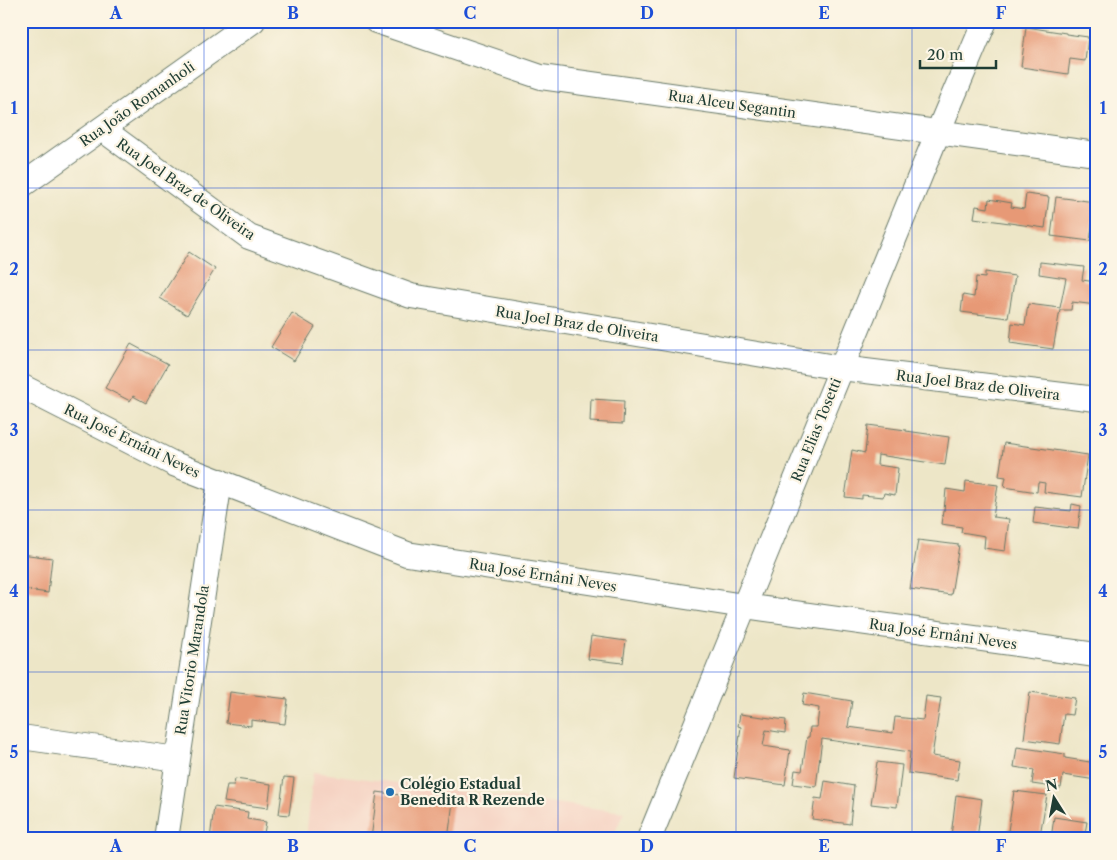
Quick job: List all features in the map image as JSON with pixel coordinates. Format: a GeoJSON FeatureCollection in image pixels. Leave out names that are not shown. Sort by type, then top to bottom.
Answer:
{"type":"FeatureCollection","features":[{"type":"Feature","properties":{"kind":"street","name":"Rua João Romanholi"},"geometry":{"type":"LineString","coordinates":[[21,186],[253,21]]}},
{"type":"Feature","properties":{"kind":"street","name":"Rua Alceu Segantin"},"geometry":{"type":"LineString","coordinates":[[376,21],[541,77],[1096,154]]}},
{"type":"Feature","properties":{"kind":"street","name":"Rua Elias Tosetti"},"geometry":{"type":"LineString","coordinates":[[649,839],[985,21]]}},
{"type":"Feature","properties":{"kind":"street","name":"Rua Joel Braz de Oliveira"},"geometry":{"type":"LineString","coordinates":[[102,129],[249,237],[411,296],[842,368],[1096,399]]}},
{"type":"Feature","properties":{"kind":"street","name":"Rua José Ernâni Neves"},"geometry":{"type":"LineString","coordinates":[[21,386],[174,464],[408,554],[744,606],[1096,655]]}},
{"type":"Feature","properties":{"kind":"street","name":"Rua Vitorio Marandola"},"geometry":{"type":"LineString","coordinates":[[166,839],[220,481]]}},
{"type":"Feature","properties":{"kind":"street"},"geometry":{"type":"LineString","coordinates":[[21,737],[177,759]]}},
{"type":"Feature","properties":{"kind":"shaded area","name":"Colégio Estadual Benedita R Rezende"},"geometry":{"type":"Polygon","coordinates":[[[313,772],[624,812],[612,839],[306,839],[313,772]]]}},
{"type":"Feature","properties":{"kind":"building"},"geometry":{"type":"Polygon","coordinates":[[[1026,27],[1088,37],[1085,61],[1070,59],[1068,74],[1021,67],[1026,27]]]}},
{"type":"Feature","properties":{"kind":"building"},"geometry":{"type":"Polygon","coordinates":[[[1026,194],[1049,197],[1045,228],[974,218],[976,206],[988,208],[989,199],[1012,203],[1011,207],[1024,209],[1026,194]]]}},
{"type":"Feature","properties":{"kind":"building"},"geometry":{"type":"Polygon","coordinates":[[[1056,197],[1095,202],[1090,241],[1051,236],[1056,197]]]}},
{"type":"Feature","properties":{"kind":"building"},"geometry":{"type":"Polygon","coordinates":[[[189,252],[215,269],[187,315],[160,298],[189,252]]]}},
{"type":"Feature","properties":{"kind":"building"},"geometry":{"type":"Polygon","coordinates":[[[1040,262],[1084,267],[1082,280],[1096,282],[1096,305],[1072,302],[1071,310],[1060,310],[1053,349],[1010,343],[1012,323],[1025,325],[1028,304],[1060,308],[1066,278],[1039,274],[1040,262]]]}},
{"type":"Feature","properties":{"kind":"building"},"geometry":{"type":"Polygon","coordinates":[[[985,272],[1015,276],[1008,318],[961,312],[963,295],[974,297],[976,277],[985,278],[985,272]]]}},
{"type":"Feature","properties":{"kind":"building"},"geometry":{"type":"Polygon","coordinates":[[[292,313],[315,327],[294,361],[271,347],[292,313]]]}},
{"type":"Feature","properties":{"kind":"building"},"geometry":{"type":"Polygon","coordinates":[[[131,344],[168,364],[146,403],[133,396],[130,401],[105,388],[131,344]]]}},
{"type":"Feature","properties":{"kind":"building"},"geometry":{"type":"Polygon","coordinates":[[[591,399],[624,401],[623,424],[590,422],[591,399]]]}},
{"type":"Feature","properties":{"kind":"building"},"geometry":{"type":"Polygon","coordinates":[[[868,425],[949,437],[945,465],[878,455],[877,465],[898,468],[895,495],[884,493],[883,497],[862,495],[862,499],[845,497],[852,450],[865,453],[868,425]]]}},
{"type":"Feature","properties":{"kind":"building"},"geometry":{"type":"Polygon","coordinates":[[[1004,443],[1088,455],[1082,497],[1044,492],[1045,483],[1038,482],[1037,492],[1004,487],[1006,477],[999,476],[1004,443]]]}},
{"type":"Feature","properties":{"kind":"building"},"geometry":{"type":"Polygon","coordinates":[[[966,481],[998,485],[993,517],[1009,519],[1005,551],[984,548],[985,536],[961,532],[962,527],[941,524],[946,489],[965,492],[966,481]]]}},
{"type":"Feature","properties":{"kind":"building"},"geometry":{"type":"Polygon","coordinates":[[[1072,504],[1081,506],[1078,529],[1033,523],[1035,507],[1071,511],[1072,504]]]}},
{"type":"Feature","properties":{"kind":"building"},"geometry":{"type":"Polygon","coordinates":[[[918,540],[959,545],[951,595],[910,589],[918,540]]]}},
{"type":"Feature","properties":{"kind":"building"},"geometry":{"type":"Polygon","coordinates":[[[21,554],[52,558],[48,593],[21,589],[21,554]]]}},
{"type":"Feature","properties":{"kind":"building"},"geometry":{"type":"Polygon","coordinates":[[[591,636],[626,641],[623,663],[588,659],[591,636]]]}},
{"type":"Feature","properties":{"kind":"building"},"geometry":{"type":"Polygon","coordinates":[[[230,692],[288,699],[285,724],[251,720],[251,726],[226,723],[230,692]]]}},
{"type":"Feature","properties":{"kind":"building"},"geometry":{"type":"Polygon","coordinates":[[[1030,692],[1075,698],[1072,715],[1064,714],[1060,744],[1024,739],[1030,692]]]}},
{"type":"Feature","properties":{"kind":"building"},"geometry":{"type":"Polygon","coordinates":[[[804,693],[852,701],[848,727],[893,733],[895,717],[923,720],[926,696],[941,698],[932,756],[960,760],[957,780],[908,773],[910,752],[822,739],[816,787],[793,784],[795,770],[802,771],[810,727],[817,727],[819,708],[802,705],[804,693]]]}},
{"type":"Feature","properties":{"kind":"building"},"geometry":{"type":"Polygon","coordinates":[[[740,714],[786,720],[785,733],[766,730],[763,746],[790,750],[785,785],[734,778],[741,727],[738,726],[740,714]]]}},
{"type":"Feature","properties":{"kind":"building"},"geometry":{"type":"Polygon","coordinates":[[[1017,747],[1065,754],[1065,758],[1096,763],[1096,780],[1063,775],[1061,788],[1032,784],[1034,770],[1014,767],[1017,747]]]}},
{"type":"Feature","properties":{"kind":"building"},"geometry":{"type":"Polygon","coordinates":[[[877,762],[902,765],[897,807],[871,804],[877,762]]]}},
{"type":"Feature","properties":{"kind":"building"},"geometry":{"type":"Polygon","coordinates":[[[284,777],[294,778],[289,815],[279,814],[284,777]]]}},
{"type":"Feature","properties":{"kind":"building"},"geometry":{"type":"Polygon","coordinates":[[[235,779],[271,784],[268,808],[224,802],[227,785],[234,785],[235,779]]]}},
{"type":"Feature","properties":{"kind":"building"},"geometry":{"type":"Polygon","coordinates":[[[825,781],[854,786],[850,824],[812,819],[815,798],[822,799],[825,781]]]}},
{"type":"Feature","properties":{"kind":"building"},"geometry":{"type":"Polygon","coordinates":[[[1014,791],[1047,795],[1040,835],[1008,831],[1014,791]]]}},
{"type":"Feature","properties":{"kind":"building"},"geometry":{"type":"Polygon","coordinates":[[[377,792],[453,802],[448,839],[371,839],[377,792]]]}},
{"type":"Feature","properties":{"kind":"building"},"geometry":{"type":"Polygon","coordinates":[[[956,795],[982,799],[977,839],[951,836],[956,795]]]}},
{"type":"Feature","properties":{"kind":"building"},"geometry":{"type":"Polygon","coordinates":[[[214,807],[248,812],[247,819],[266,822],[263,839],[210,839],[214,807]]]}},
{"type":"Feature","properties":{"kind":"building"},"geometry":{"type":"Polygon","coordinates":[[[1054,817],[1087,822],[1084,839],[1051,839],[1054,817]]]}},
{"type":"Feature","properties":{"kind":"place","name":"Colégio Estadual Benedita R Rezende"},"geometry":{"type":"Point","coordinates":[390,792]}}]}
